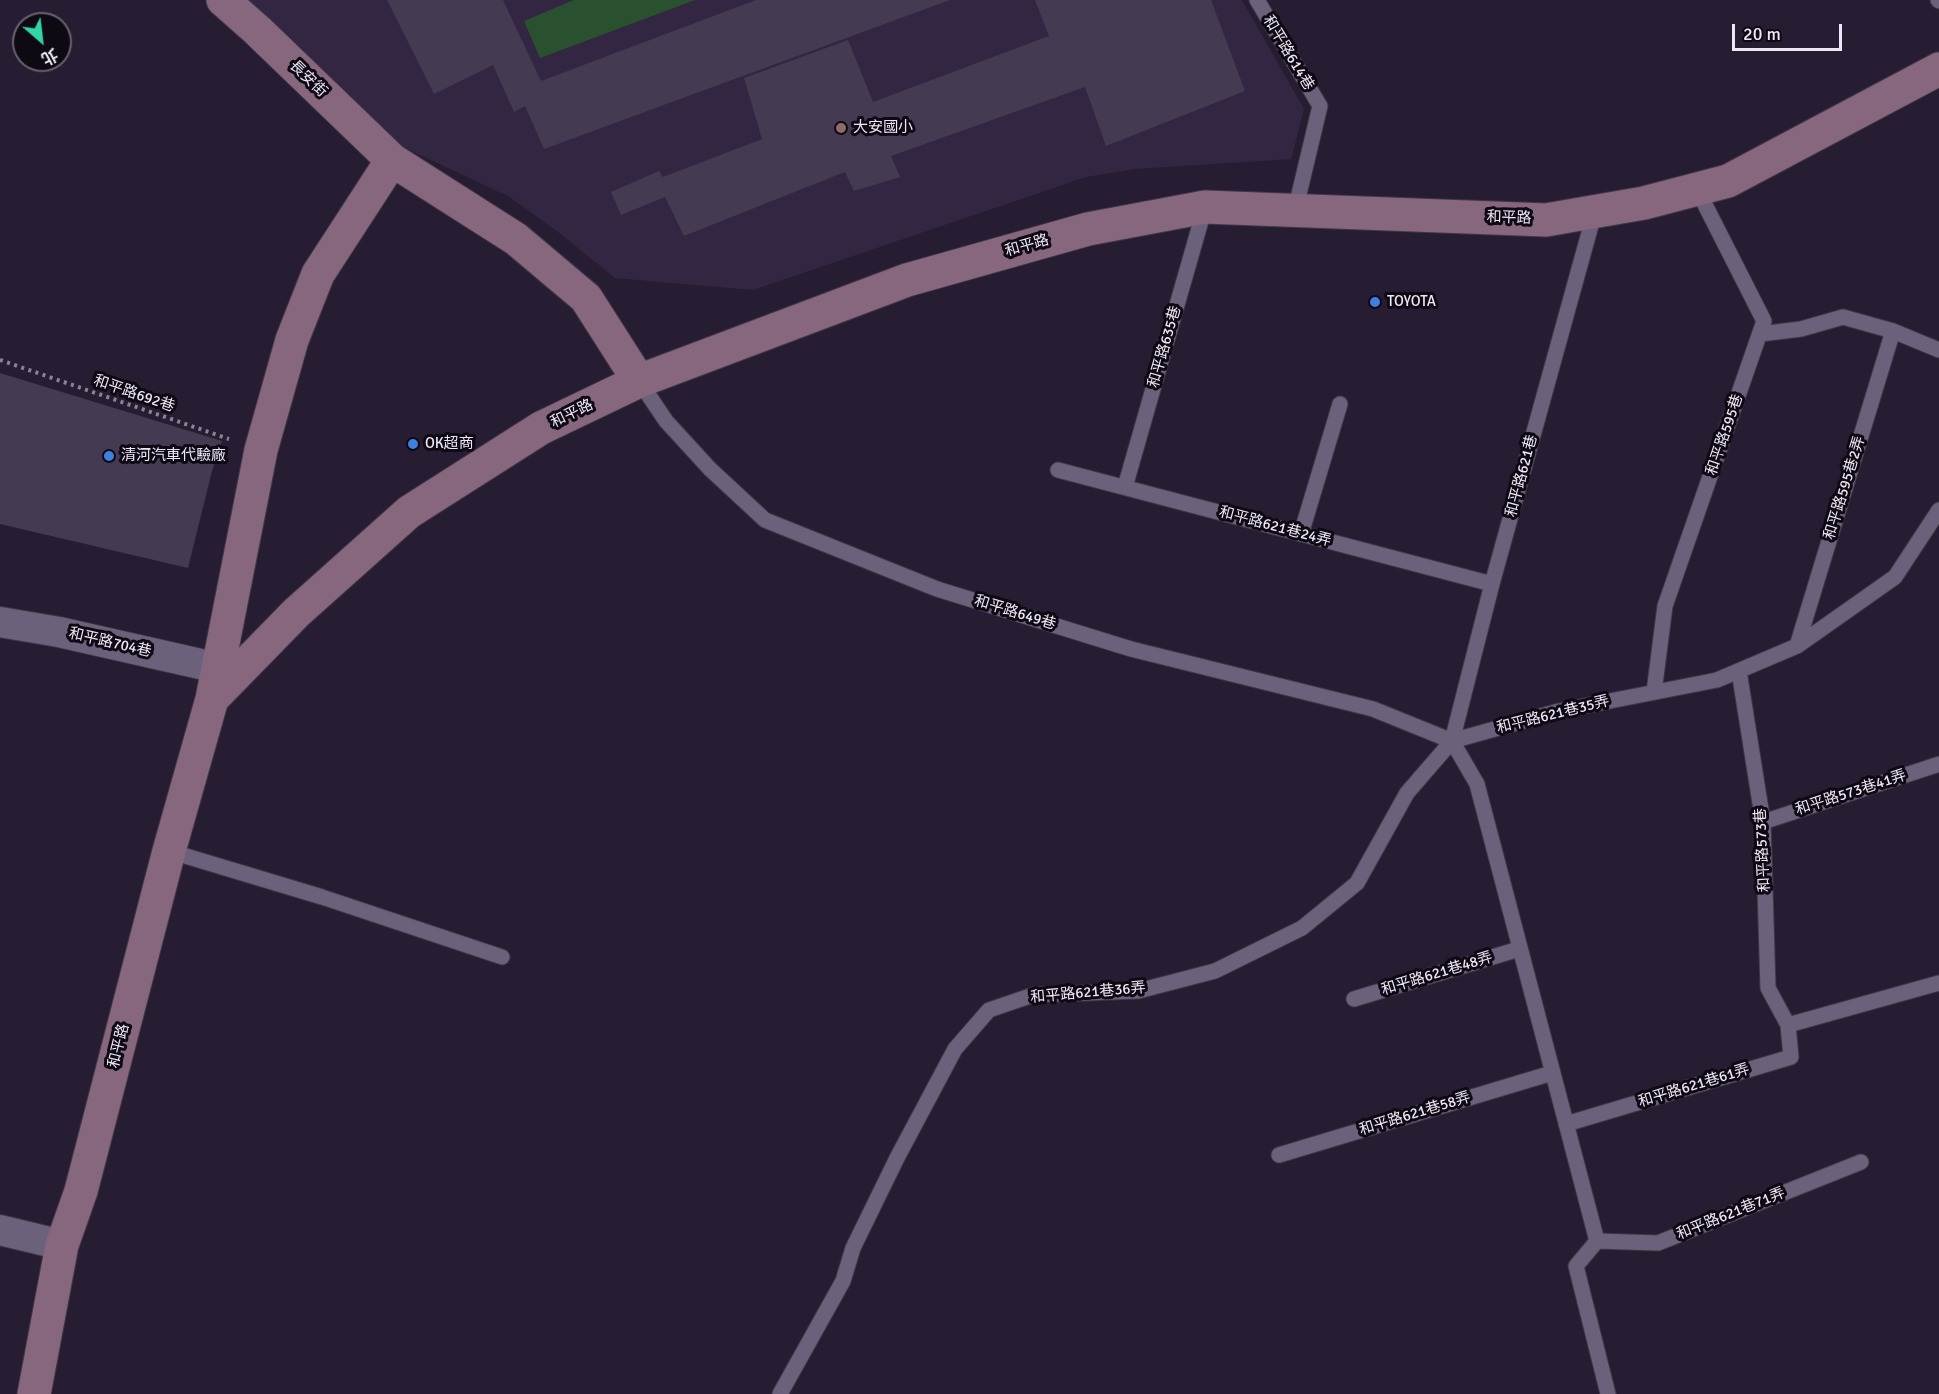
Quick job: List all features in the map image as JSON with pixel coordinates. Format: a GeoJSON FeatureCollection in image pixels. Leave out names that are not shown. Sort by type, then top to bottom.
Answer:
{"type":"FeatureCollection","features":[{"type":"Feature","properties":{"kind":"street","name":"長安街"},"geometry":{"type":"LineString","coordinates":[[222,0],[392,160],[516,239],[586,298],[639,381]]}},
{"type":"Feature","properties":{"kind":"street","name":"和平路"},"geometry":{"type":"LineString","coordinates":[[215,684],[409,512],[541,428],[639,381],[907,280],[1088,230],[1205,207],[1546,220],[1644,203],[1728,181],[1939,69]]}},
{"type":"Feature","properties":{"kind":"street","name":"和平路"},"geometry":{"type":"LineString","coordinates":[[34,1394],[62,1245],[81,1191],[169,851],[215,684],[261,450],[292,340],[318,274],[392,160]]}},
{"type":"Feature","properties":{"kind":"street","name":"和平路704巷"},"geometry":{"type":"LineString","coordinates":[[0,622],[59,632],[215,684]]}},
{"type":"Feature","properties":{"kind":"street"},"geometry":{"type":"LineString","coordinates":[[0,1230],[62,1245]]}},
{"type":"Feature","properties":{"kind":"lane","name":"和平路614巷"},"geometry":{"type":"LineString","coordinates":[[1257,0],[1320,106],[1295,210]]}},
{"type":"Feature","properties":{"kind":"lane","name":"和平路595巷"},"geometry":{"type":"LineString","coordinates":[[1654,692],[1665,606],[1764,321],[1697,189]]}},
{"type":"Feature","properties":{"kind":"lane","name":"和平路635巷"},"geometry":{"type":"LineString","coordinates":[[1125,487],[1205,207]]}},
{"type":"Feature","properties":{"kind":"lane","name":"和平路621巷"},"geometry":{"type":"LineString","coordinates":[[1452,741],[1492,584],[1595,212]]}},
{"type":"Feature","properties":{"kind":"lane"},"geometry":{"type":"LineString","coordinates":[[1760,334],[1802,329],[1843,317],[1893,331],[1939,350]]}},
{"type":"Feature","properties":{"kind":"lane","name":"和平路595巷2弄"},"geometry":{"type":"LineString","coordinates":[[1797,646],[1893,331]]}},
{"type":"Feature","properties":{"kind":"lane","name":"和平路649巷"},"geometry":{"type":"LineString","coordinates":[[639,381],[666,421],[710,469],[765,520],[937,589],[1131,649],[1373,709],[1452,741]]}},
{"type":"Feature","properties":{"kind":"lane"},"geometry":{"type":"LineString","coordinates":[[1301,534],[1340,404]]}},
{"type":"Feature","properties":{"kind":"lane","name":"和平路621巷24弄"},"geometry":{"type":"LineString","coordinates":[[1058,470],[1492,584]]}},
{"type":"Feature","properties":{"kind":"lane"},"geometry":{"type":"LineString","coordinates":[[1654,692],[1717,680],[1797,646],[1895,577],[1939,510]]}},
{"type":"Feature","properties":{"kind":"lane","name":"和平路573巷"},"geometry":{"type":"LineString","coordinates":[[1739,671],[1763,822],[1768,988],[1788,1025]]}},
{"type":"Feature","properties":{"kind":"lane","name":"和平路621巷35弄"},"geometry":{"type":"LineString","coordinates":[[1452,741],[1559,711],[1654,692]]}},
{"type":"Feature","properties":{"kind":"lane"},"geometry":{"type":"LineString","coordinates":[[1452,741],[1477,784],[1597,1240],[1576,1266],[1608,1394]]}},
{"type":"Feature","properties":{"kind":"lane","name":"和平路621巷36弄"},"geometry":{"type":"LineString","coordinates":[[780,1394],[843,1281],[853,1248],[897,1158],[955,1049],[989,1010],[1034,995],[1138,991],[1215,971],[1302,928],[1357,883],[1407,794],[1452,741]]}},
{"type":"Feature","properties":{"kind":"lane","name":"和平路573巷41弄"},"geometry":{"type":"LineString","coordinates":[[1763,822],[1939,764]]}},
{"type":"Feature","properties":{"kind":"lane"},"geometry":{"type":"LineString","coordinates":[[169,851],[322,897],[502,957]]}},
{"type":"Feature","properties":{"kind":"lane","name":"和平路621巷48弄"},"geometry":{"type":"LineString","coordinates":[[1354,999],[1519,949]]}},
{"type":"Feature","properties":{"kind":"lane"},"geometry":{"type":"LineString","coordinates":[[1788,1025],[1939,982]]}},
{"type":"Feature","properties":{"kind":"lane","name":"和平路621巷61弄"},"geometry":{"type":"LineString","coordinates":[[1566,1124],[1791,1057],[1788,1025]]}},
{"type":"Feature","properties":{"kind":"lane","name":"和平路621巷58弄"},"geometry":{"type":"LineString","coordinates":[[1279,1155],[1552,1073]]}},
{"type":"Feature","properties":{"kind":"lane","name":"和平路621巷71弄"},"geometry":{"type":"LineString","coordinates":[[1597,1240],[1658,1243],[1861,1162]]}},
{"type":"Feature","properties":{"kind":"path","name":"和平路692巷"},"geometry":{"type":"LineString","coordinates":[[0,360],[261,450]]}},
{"type":"Feature","properties":{"kind":"shaded area","name":"大安國小"},"geometry":{"type":"Polygon","coordinates":[[[244,0],[1242,0],[1304,109],[1291,159],[1135,169],[1086,177],[753,290],[615,278],[557,231],[508,196],[403,147],[244,0]]]}},
{"type":"Feature","properties":{"kind":"green space"},"geometry":{"type":"Polygon","coordinates":[[[574,0],[695,0],[540,58],[524,21],[574,0]]]}},
{"type":"Feature","properties":{"kind":"building"},"geometry":{"type":"Polygon","coordinates":[[[387,0],[503,0],[541,81],[756,0],[950,0],[544,149],[525,106],[514,112],[493,65],[434,94],[387,0]]]}},
{"type":"Feature","properties":{"kind":"building"},"geometry":{"type":"Polygon","coordinates":[[[1035,0],[1211,0],[1245,91],[1106,146],[1085,87],[891,156],[900,177],[854,191],[845,172],[684,236],[665,197],[621,215],[611,192],[659,171],[663,177],[762,139],[744,78],[848,40],[873,102],[1049,36],[1035,0]]]}},
{"type":"Feature","properties":{"kind":"building","name":"清河汽車代驗廠"},"geometry":{"type":"Polygon","coordinates":[[[0,373],[222,441],[212,471],[188,568],[0,524],[0,373]]]}},
{"type":"Feature","properties":{"kind":"place","name":"大安國小"},"geometry":{"type":"Point","coordinates":[841,128]}},
{"type":"Feature","properties":{"kind":"place","name":"TOYOTA"},"geometry":{"type":"Point","coordinates":[1375,302]}},
{"type":"Feature","properties":{"kind":"place","name":"OK超商"},"geometry":{"type":"Point","coordinates":[413,444]}},
{"type":"Feature","properties":{"kind":"place","name":"清河汽車代驗廠"},"geometry":{"type":"Point","coordinates":[109,456]}}]}
